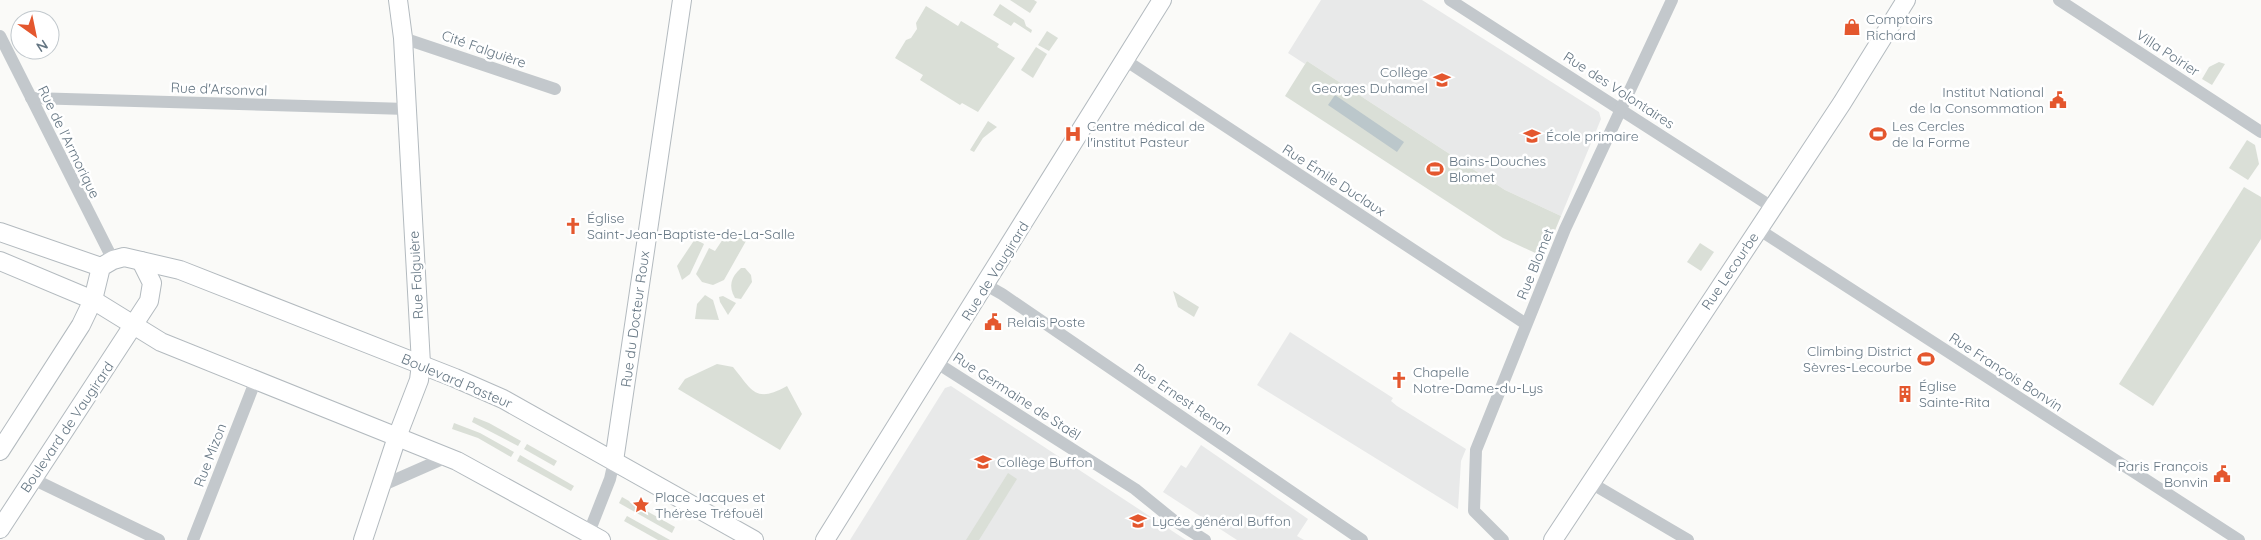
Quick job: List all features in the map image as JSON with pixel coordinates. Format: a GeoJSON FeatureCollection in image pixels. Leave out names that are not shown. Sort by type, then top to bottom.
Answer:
{"type":"FeatureCollection","features":[{"type":"Feature","properties":{"kind":"main road","name":"Rue Falguière"},"geometry":{"type":"LineString","coordinates":[[366,538],[397,437],[419,380],[421,364],[403,38],[398,0]]}},
{"type":"Feature","properties":{"kind":"main road","name":"Rue du Docteur Roux"},"geometry":{"type":"LineString","coordinates":[[614,461],[682,0]]}},
{"type":"Feature","properties":{"kind":"main road","name":"Rue de Vaugirard"},"geometry":{"type":"LineString","coordinates":[[825,540],[986,285],[1162,0]]}},
{"type":"Feature","properties":{"kind":"main road","name":"Rue Lecourbe"},"geometry":{"type":"LineString","coordinates":[[1553,540],[1842,103],[1906,0]]}},
{"type":"Feature","properties":{"kind":"main road","name":"Boulevard Pasteur"},"geometry":{"type":"LineString","coordinates":[[0,232],[107,264],[124,258],[190,274],[421,364],[503,399],[754,540]]}},
{"type":"Feature","properties":{"kind":"main road"},"geometry":{"type":"LineString","coordinates":[[0,261],[94,300],[134,324],[145,334],[161,342],[255,382],[447,457],[592,538]]}},
{"type":"Feature","properties":{"kind":"main road"},"geometry":{"type":"LineString","coordinates":[[134,324],[150,301],[152,289],[149,274],[141,261]]}},
{"type":"Feature","properties":{"kind":"main road"},"geometry":{"type":"LineString","coordinates":[[0,451],[81,325],[94,300],[107,264]]}},
{"type":"Feature","properties":{"kind":"main road","name":"Boulevard de Vaugirard"},"geometry":{"type":"LineString","coordinates":[[0,529],[134,324]]}},
{"type":"Feature","properties":{"kind":"street","name":"Rue des Volontaires"},"geometry":{"type":"LineString","coordinates":[[1450,0],[1772,207]]}},
{"type":"Feature","properties":{"kind":"street","name":"Rue Blomet"},"geometry":{"type":"LineString","coordinates":[[1503,540],[1474,511],[1476,450],[1565,229],[1672,0]]}},
{"type":"Feature","properties":{"kind":"street","name":"Villa Poirier"},"geometry":{"type":"LineString","coordinates":[[2059,0],[2261,132]]}},
{"type":"Feature","properties":{"kind":"street","name":"Rue de l'Armorique"},"geometry":{"type":"LineString","coordinates":[[0,36],[31,98],[107,264]]}},
{"type":"Feature","properties":{"kind":"street","name":"Cité Falguière"},"geometry":{"type":"LineString","coordinates":[[403,38],[555,89]]}},
{"type":"Feature","properties":{"kind":"street","name":"Rue Émile Duclaux"},"geometry":{"type":"LineString","coordinates":[[1125,60],[1526,324]]}},
{"type":"Feature","properties":{"kind":"street","name":"Rue d'Arsonval"},"geometry":{"type":"LineString","coordinates":[[31,98],[407,109]]}},
{"type":"Feature","properties":{"kind":"street","name":"Rue François Bonvin"},"geometry":{"type":"LineString","coordinates":[[1758,229],[2238,540]]}},
{"type":"Feature","properties":{"kind":"street","name":"Rue Ernest Renan"},"geometry":{"type":"LineString","coordinates":[[986,285],[1010,299],[1362,540]]}},
{"type":"Feature","properties":{"kind":"street","name":"Rue Germaine de Staël"},"geometry":{"type":"LineString","coordinates":[[937,362],[1135,489],[1172,519],[1205,540]]}},
{"type":"Feature","properties":{"kind":"street","name":"Rue Mizon"},"geometry":{"type":"LineString","coordinates":[[193,540],[255,382]]}},
{"type":"Feature","properties":{"kind":"street"},"geometry":{"type":"LineString","coordinates":[[381,486],[447,457]]}},
{"type":"Feature","properties":{"kind":"street"},"geometry":{"type":"LineString","coordinates":[[592,538],[614,461]]}},
{"type":"Feature","properties":{"kind":"street"},"geometry":{"type":"LineString","coordinates":[[33,479],[159,540]]}},
{"type":"Feature","properties":{"kind":"street"},"geometry":{"type":"LineString","coordinates":[[1591,483],[1688,540]]}},
{"type":"Feature","properties":{"kind":"shaded area"},"geometry":{"type":"Polygon","coordinates":[[[1010,0],[1034,0],[1037,2],[1030,13],[1010,0]]]}},
{"type":"Feature","properties":{"kind":"shaded area"},"geometry":{"type":"Polygon","coordinates":[[[1321,0],[1422,0],[1599,112],[1601,119],[1561,216],[1505,190],[1307,61],[1305,64],[1288,53],[1321,0]]]}},
{"type":"Feature","properties":{"kind":"shaded area"},"geometry":{"type":"Polygon","coordinates":[[[1000,4],[1024,20],[1026,26],[1032,30],[1031,33],[1014,22],[1011,26],[993,15],[1000,4]]]}},
{"type":"Feature","properties":{"kind":"shaded area"},"geometry":{"type":"Polygon","coordinates":[[[926,6],[958,26],[961,21],[999,44],[997,47],[1015,58],[978,112],[962,103],[960,105],[920,80],[923,75],[895,58],[906,40],[911,38],[917,29],[916,23],[926,6]]]}},
{"type":"Feature","properties":{"kind":"shaded area"},"geometry":{"type":"Polygon","coordinates":[[[1047,31],[1058,38],[1049,51],[1038,45],[1047,31]]]}},
{"type":"Feature","properties":{"kind":"shaded area"},"geometry":{"type":"Polygon","coordinates":[[[1036,47],[1047,54],[1033,78],[1021,70],[1036,47]]]}},
{"type":"Feature","properties":{"kind":"shaded area","name":"Bains-Douches Blomet"},"geometry":{"type":"Polygon","coordinates":[[[1307,61],[1505,190],[1561,216],[1544,257],[1503,238],[1285,96],[1307,61]]]}},
{"type":"Feature","properties":{"kind":"shaded area"},"geometry":{"type":"Polygon","coordinates":[[[2219,62],[2225,64],[2212,85],[2202,79],[2209,67],[2219,62]]]}},
{"type":"Feature","properties":{"kind":"shaded area"},"geometry":{"type":"Polygon","coordinates":[[[1335,95],[1404,142],[1397,152],[1328,105],[1335,95]]]}},
{"type":"Feature","properties":{"kind":"shaded area"},"geometry":{"type":"Polygon","coordinates":[[[988,121],[997,127],[983,138],[974,152],[970,150],[988,121]]]}},
{"type":"Feature","properties":{"kind":"shaded area"},"geometry":{"type":"Polygon","coordinates":[[[2247,140],[2255,145],[2259,164],[2248,180],[2229,168],[2247,140]]]}},
{"type":"Feature","properties":{"kind":"shaded area"},"geometry":{"type":"Polygon","coordinates":[[[2244,187],[2261,197],[2261,239],[2153,406],[2119,384],[2244,187]]]}},
{"type":"Feature","properties":{"kind":"shaded area"},"geometry":{"type":"Polygon","coordinates":[[[727,233],[746,241],[724,280],[713,285],[702,282],[696,274],[709,248],[715,251],[727,233]]]}},
{"type":"Feature","properties":{"kind":"shaded area"},"geometry":{"type":"Polygon","coordinates":[[[695,239],[704,244],[690,274],[682,280],[677,266],[695,239]]]}},
{"type":"Feature","properties":{"kind":"shaded area"},"geometry":{"type":"Polygon","coordinates":[[[1700,243],[1714,252],[1701,271],[1687,262],[1700,243]]]}},
{"type":"Feature","properties":{"kind":"shaded area"},"geometry":{"type":"Polygon","coordinates":[[[741,268],[745,268],[751,275],[752,282],[741,299],[735,298],[731,286],[733,278],[741,268]]]}},
{"type":"Feature","properties":{"kind":"shaded area"},"geometry":{"type":"Polygon","coordinates":[[[1173,291],[1199,307],[1194,317],[1178,307],[1173,291]]]}},
{"type":"Feature","properties":{"kind":"shaded area"},"geometry":{"type":"Polygon","coordinates":[[[705,295],[713,300],[719,320],[695,319],[697,304],[705,295]]]}},
{"type":"Feature","properties":{"kind":"shaded area"},"geometry":{"type":"Polygon","coordinates":[[[723,296],[736,303],[728,315],[720,302],[719,297],[723,296]]]}},
{"type":"Feature","properties":{"kind":"shaded area"},"geometry":{"type":"Polygon","coordinates":[[[1290,332],[1393,398],[1391,401],[1397,406],[1466,449],[1461,461],[1458,509],[1257,385],[1290,332]]]}},
{"type":"Feature","properties":{"kind":"shaded area"},"geometry":{"type":"Polygon","coordinates":[[[717,364],[733,367],[750,388],[761,394],[768,394],[787,386],[802,414],[780,450],[678,389],[685,379],[717,364]]]}},
{"type":"Feature","properties":{"kind":"shaded area","name":"Collège Buffon"},"geometry":{"type":"Polygon","coordinates":[[[951,386],[1186,540],[850,540],[945,388],[951,386]]]}},
{"type":"Feature","properties":{"kind":"shaded area"},"geometry":{"type":"Polygon","coordinates":[[[474,417],[521,441],[518,446],[472,422],[474,417]]]}},
{"type":"Feature","properties":{"kind":"shaded area"},"geometry":{"type":"Polygon","coordinates":[[[454,423],[480,433],[514,452],[511,457],[478,438],[452,429],[454,423]]]}},
{"type":"Feature","properties":{"kind":"shaded area"},"geometry":{"type":"Polygon","coordinates":[[[527,444],[557,461],[554,466],[524,449],[527,444]]]}},
{"type":"Feature","properties":{"kind":"shaded area"},"geometry":{"type":"Polygon","coordinates":[[[1201,445],[1308,519],[1297,536],[1304,540],[1237,540],[1163,492],[1181,465],[1186,468],[1201,445]]]}},
{"type":"Feature","properties":{"kind":"shaded area"},"geometry":{"type":"Polygon","coordinates":[[[520,455],[574,486],[571,491],[517,461],[520,455]]]}},
{"type":"Feature","properties":{"kind":"shaded area"},"geometry":{"type":"Polygon","coordinates":[[[1008,473],[1017,479],[979,540],[966,540],[1008,473]]]}},
{"type":"Feature","properties":{"kind":"shaded area"},"geometry":{"type":"Polygon","coordinates":[[[622,497],[675,527],[672,533],[619,503],[622,497]]]}},
{"type":"Feature","properties":{"kind":"shaded area"},"geometry":{"type":"Polygon","coordinates":[[[627,516],[670,540],[658,540],[624,521],[627,516]]]}},
{"type":"Feature","properties":{"kind":"place","name":"Comptoirs Richard"},"geometry":{"type":"Point","coordinates":[1852,27]}},
{"type":"Feature","properties":{"kind":"place","name":"Collège Georges Duhamel"},"geometry":{"type":"Point","coordinates":[1442,80]}},
{"type":"Feature","properties":{"kind":"place","name":"Institut National de la Consommation"},"geometry":{"type":"Point","coordinates":[2058,100]}},
{"type":"Feature","properties":{"kind":"place","name":"Centre médical de l'institut Pasteur"},"geometry":{"type":"Point","coordinates":[1073,134]}},
{"type":"Feature","properties":{"kind":"place","name":"Les Cercles de la Forme"},"geometry":{"type":"Point","coordinates":[1878,134]}},
{"type":"Feature","properties":{"kind":"place","name":"École primaire"},"geometry":{"type":"Point","coordinates":[1532,136]}},
{"type":"Feature","properties":{"kind":"place","name":"Bains-Douches Blomet"},"geometry":{"type":"Point","coordinates":[1435,169]}},
{"type":"Feature","properties":{"kind":"place","name":"Église Saint-Jean-Baptiste-de-La-Salle"},"geometry":{"type":"Point","coordinates":[573,226]}},
{"type":"Feature","properties":{"kind":"place","name":"Relais Poste"},"geometry":{"type":"Point","coordinates":[993,322]}},
{"type":"Feature","properties":{"kind":"place","name":"Climbing District Sèvres-Lecourbe"},"geometry":{"type":"Point","coordinates":[1926,359]}},
{"type":"Feature","properties":{"kind":"place","name":"Chapelle Notre-Dame-du-Lys"},"geometry":{"type":"Point","coordinates":[1399,380]}},
{"type":"Feature","properties":{"kind":"place","name":"Église Sainte-Rita"},"geometry":{"type":"Point","coordinates":[1905,394]}},
{"type":"Feature","properties":{"kind":"place","name":"Collège Buffon"},"geometry":{"type":"Point","coordinates":[983,462]}},
{"type":"Feature","properties":{"kind":"place","name":"Paris François Bonvin"},"geometry":{"type":"Point","coordinates":[2222,474]}},
{"type":"Feature","properties":{"kind":"place","name":"Place Jacques et Thérèse Tréfouël"},"geometry":{"type":"Point","coordinates":[641,505]}},
{"type":"Feature","properties":{"kind":"place","name":"Lycée général Buffon"},"geometry":{"type":"Point","coordinates":[1138,521]}}]}
